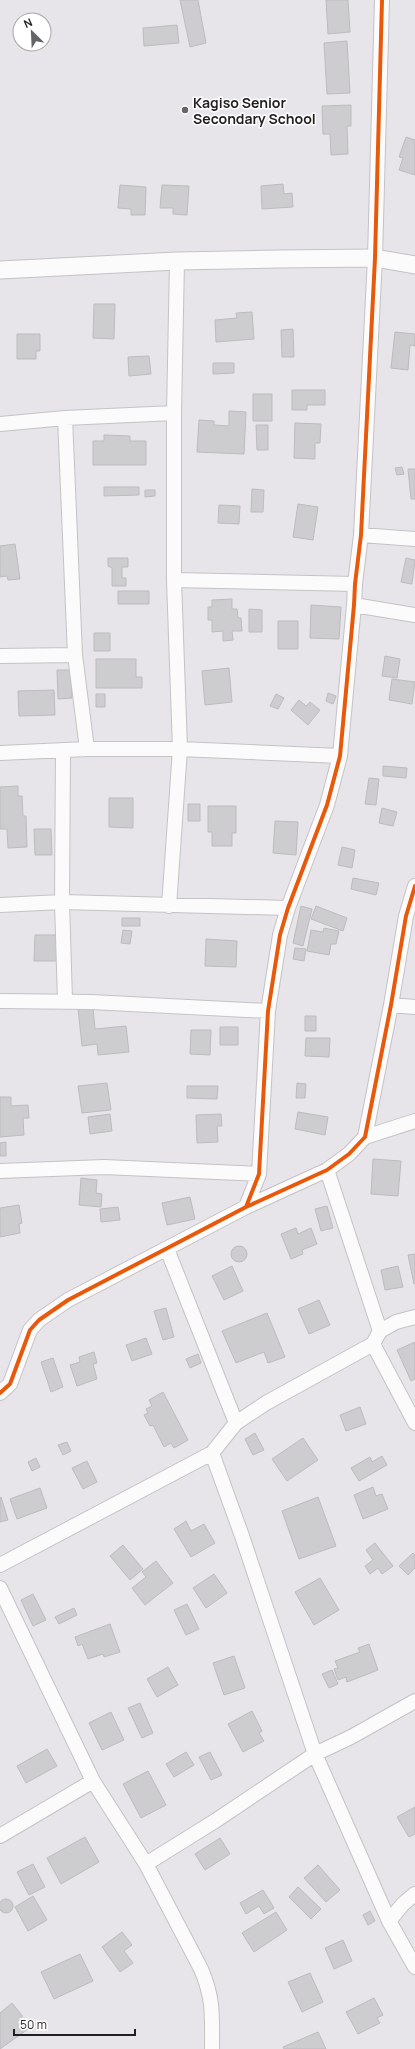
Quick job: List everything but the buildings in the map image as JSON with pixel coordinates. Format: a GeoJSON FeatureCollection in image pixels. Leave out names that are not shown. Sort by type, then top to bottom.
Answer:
{"type":"FeatureCollection","features":[{"type":"Feature","properties":{"kind":"street"},"geometry":{"type":"LineString","coordinates":[[246,1207],[259,1174],[268,1011],[280,934],[288,908],[327,805],[340,756],[354,605],[354,584],[361,535],[375,258],[382,0]]}},
{"type":"Feature","properties":{"kind":"street"},"geometry":{"type":"LineString","coordinates":[[0,270],[177,261],[375,258],[415,265]]}},
{"type":"Feature","properties":{"kind":"street"},"geometry":{"type":"LineString","coordinates":[[169,906],[180,749],[174,580],[174,414],[177,261]]}},
{"type":"Feature","properties":{"kind":"street"},"geometry":{"type":"LineString","coordinates":[[0,424],[65,418],[174,414]]}},
{"type":"Feature","properties":{"kind":"street"},"geometry":{"type":"LineString","coordinates":[[65,418],[75,655],[88,749]]}},
{"type":"Feature","properties":{"kind":"street"},"geometry":{"type":"LineString","coordinates":[[361,535],[415,539]]}},
{"type":"Feature","properties":{"kind":"street"},"geometry":{"type":"LineString","coordinates":[[174,580],[354,584]]}},
{"type":"Feature","properties":{"kind":"street"},"geometry":{"type":"LineString","coordinates":[[354,605],[415,615]]}},
{"type":"Feature","properties":{"kind":"street"},"geometry":{"type":"LineString","coordinates":[[0,656],[75,655]]}},
{"type":"Feature","properties":{"kind":"street"},"geometry":{"type":"LineString","coordinates":[[0,753],[88,749],[180,749],[340,756]]}},
{"type":"Feature","properties":{"kind":"street"},"geometry":{"type":"LineString","coordinates":[[63,750],[62,902],[64,1001]]}},
{"type":"Feature","properties":{"kind":"street"},"geometry":{"type":"LineString","coordinates":[[0,1394],[10,1384],[30,1330],[39,1320],[68,1300],[246,1207],[327,1170],[350,1154],[365,1137],[391,1005],[406,916],[415,886]]}},
{"type":"Feature","properties":{"kind":"street"},"geometry":{"type":"LineString","coordinates":[[0,905],[62,902],[288,908]]}},
{"type":"Feature","properties":{"kind":"street"},"geometry":{"type":"LineString","coordinates":[[0,1001],[64,1001],[268,1011]]}},
{"type":"Feature","properties":{"kind":"street"},"geometry":{"type":"LineString","coordinates":[[391,1005],[415,1007]]}},
{"type":"Feature","properties":{"kind":"street"},"geometry":{"type":"LineString","coordinates":[[365,1137],[415,1121]]}},
{"type":"Feature","properties":{"kind":"street"},"geometry":{"type":"LineString","coordinates":[[0,1171],[104,1167],[259,1174]]}},
{"type":"Feature","properties":{"kind":"street"},"geometry":{"type":"LineString","coordinates":[[327,1170],[380,1331]]}},
{"type":"Feature","properties":{"kind":"street"},"geometry":{"type":"LineString","coordinates":[[167,1249],[236,1423]]}},
{"type":"Feature","properties":{"kind":"street"},"geometry":{"type":"LineString","coordinates":[[0,1565],[212,1453],[236,1423],[266,1402],[373,1344],[380,1331],[396,1322],[415,1317]]}},
{"type":"Feature","properties":{"kind":"street"},"geometry":{"type":"LineString","coordinates":[[373,1344],[415,1423]]}},
{"type":"Feature","properties":{"kind":"street"},"geometry":{"type":"LineString","coordinates":[[212,1453],[300,1703],[315,1754],[389,1921],[415,1967]]}},
{"type":"Feature","properties":{"kind":"street"},"geometry":{"type":"LineString","coordinates":[[0,1588],[93,1782],[146,1864],[208,1986],[212,2003],[212,2049]]}},
{"type":"Feature","properties":{"kind":"street"},"geometry":{"type":"LineString","coordinates":[[146,1864],[215,1821],[315,1754],[351,1737],[415,1702]]}},
{"type":"Feature","properties":{"kind":"street"},"geometry":{"type":"LineString","coordinates":[[0,1836],[93,1782]]}},
{"type":"Feature","properties":{"kind":"street"},"geometry":{"type":"LineString","coordinates":[[389,1921],[403,1904],[415,1894]]}},
{"type":"Feature","properties":{"kind":"cycle path"},"geometry":{"type":"LineString","coordinates":[[246,1207],[259,1174],[268,1011],[280,935],[288,908],[327,805],[340,756],[355,584],[361,535],[375,258],[382,0]]}},
{"type":"Feature","properties":{"kind":"cycle path"},"geometry":{"type":"LineString","coordinates":[[0,1393],[10,1384],[30,1330],[39,1320],[68,1300],[246,1207],[327,1170],[349,1154],[365,1137],[391,1005],[406,916],[415,886]]}},
{"type":"Feature","properties":{"kind":"place","name":"Kagiso Senior Secondary School"},"geometry":{"type":"Point","coordinates":[185,110]}}]}
